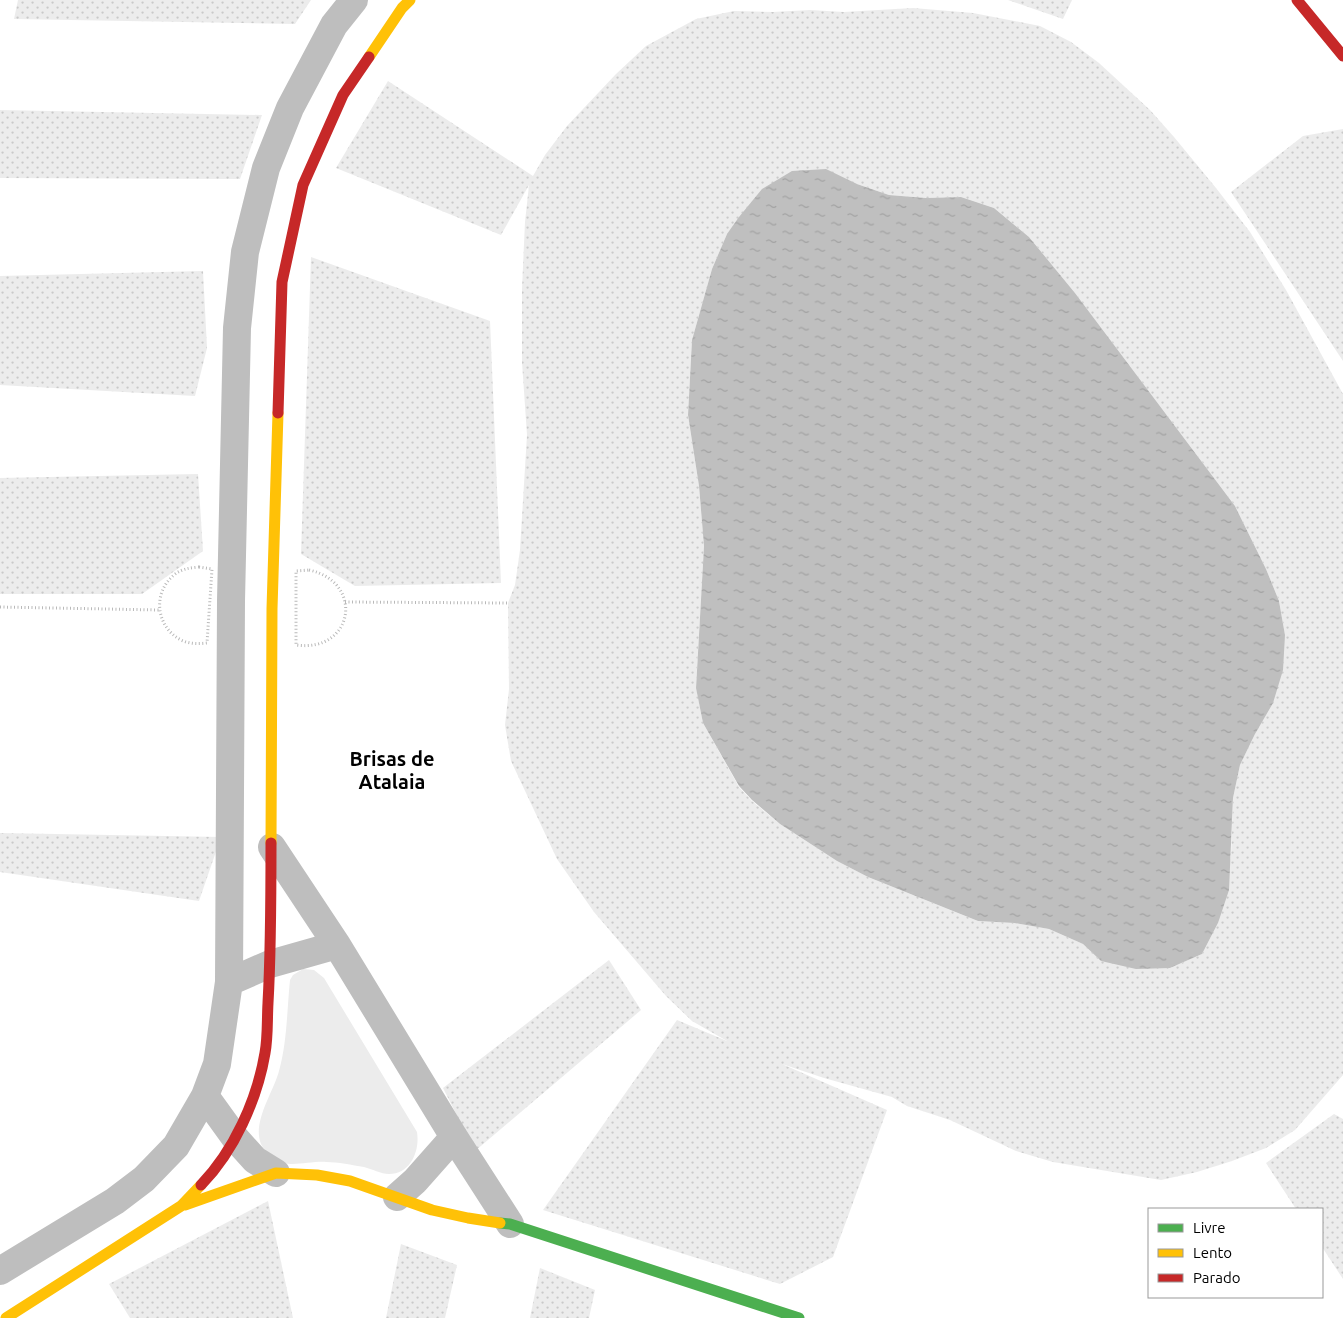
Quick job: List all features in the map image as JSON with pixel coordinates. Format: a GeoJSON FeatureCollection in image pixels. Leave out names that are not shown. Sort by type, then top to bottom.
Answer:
{"type":"FeatureCollection","features":[{"type":"Feature","properties":{"kind":"street"},"geometry":{"type":"LineString","coordinates":[[0,1271],[115,1201],[144,1180],[176,1146],[205,1096],[218,1064],[229,982],[231,611],[236,348],[245,252],[266,168],[290,108],[334,25],[354,0]]}},
{"type":"Feature","properties":{"kind":"street"},"geometry":{"type":"LineString","coordinates":[[6,1318],[181,1206],[211,1175],[236,1139],[254,1094],[265,1054],[270,964],[272,609],[282,282],[303,185],[343,95],[402,8],[410,0]]}},
{"type":"Feature","properties":{"kind":"street"},"geometry":{"type":"LineString","coordinates":[[1297,0],[1343,56]]}},
{"type":"Feature","properties":{"kind":"street"},"geometry":{"type":"LineString","coordinates":[[272,847],[337,945],[454,1137],[510,1224]]}},
{"type":"Feature","properties":{"kind":"street"},"geometry":{"type":"LineString","coordinates":[[229,982],[270,964],[337,945]]}},
{"type":"Feature","properties":{"kind":"street"},"geometry":{"type":"LineString","coordinates":[[205,1096],[236,1139],[255,1160],[276,1173]]}},
{"type":"Feature","properties":{"kind":"street"},"geometry":{"type":"LineString","coordinates":[[397,1197],[415,1181],[454,1137]]}},
{"type":"Feature","properties":{"kind":"street"},"geometry":{"type":"LineString","coordinates":[[181,1206],[276,1173],[317,1175],[350,1181],[432,1210],[468,1218],[510,1224],[799,1318]]}},
{"type":"Feature","properties":{"kind":"path"},"geometry":{"type":"LineString","coordinates":[[186,568],[212,569],[207,643],[194,644],[182,641],[171,633],[163,622],[160,610],[160,596],[165,584],[174,575],[186,568]]}},
{"type":"Feature","properties":{"kind":"path"},"geometry":{"type":"LineString","coordinates":[[309,570],[327,576],[341,590],[345,602],[345,615],[341,628],[332,638],[322,644],[309,647],[296,645],[296,571],[309,570]]}},
{"type":"Feature","properties":{"kind":"path"},"geometry":{"type":"LineString","coordinates":[[345,602],[508,603]]}},
{"type":"Feature","properties":{"kind":"path"},"geometry":{"type":"LineString","coordinates":[[0,607],[160,610]]}},
{"type":"Feature","properties":{"kind":"shaded area"},"geometry":{"type":"Polygon","coordinates":[[[18,0],[311,0],[295,24],[14,19],[18,0]]]}},
{"type":"Feature","properties":{"kind":"shaded area"},"geometry":{"type":"Polygon","coordinates":[[[1008,0],[1072,0],[1063,19],[1008,0]]]}},
{"type":"Feature","properties":{"kind":"shaded area"},"geometry":{"type":"Polygon","coordinates":[[[913,8],[973,13],[1040,26],[1071,42],[1099,63],[1150,110],[1216,188],[1250,232],[1286,290],[1343,394],[1343,1075],[1295,1130],[1266,1148],[1197,1172],[1161,1180],[1053,1162],[1016,1151],[950,1120],[907,1106],[892,1097],[782,1064],[887,1110],[833,1257],[780,1284],[543,1210],[677,1020],[727,1041],[692,1021],[666,996],[594,912],[557,859],[511,761],[505,725],[509,689],[508,603],[515,585],[520,550],[527,435],[522,362],[522,289],[525,222],[529,185],[501,235],[336,168],[388,81],[533,176],[545,155],[567,126],[616,74],[646,46],[696,19],[734,11],[773,12],[810,10],[844,12],[913,8]],[[857,184],[727,234],[712,269],[692,340],[688,415],[699,486],[704,546],[696,687],[703,723],[739,787],[752,801],[780,824],[837,861],[868,877],[978,921],[1014,923],[1049,929],[1083,944],[1101,961],[1170,968],[1202,954],[1218,923],[1231,856],[1233,798],[1240,765],[1255,734],[1285,635],[1279,601],[1266,569],[1235,506],[1075,293],[1029,237],[994,208],[961,197],[926,198],[889,195],[857,184]]]}},
{"type":"Feature","properties":{"kind":"shaded area"},"geometry":{"type":"Polygon","coordinates":[[[0,110],[262,115],[240,179],[0,178],[0,110]]]}},
{"type":"Feature","properties":{"kind":"shaded area"},"geometry":{"type":"Polygon","coordinates":[[[1343,129],[1343,361],[1231,192],[1303,136],[1343,129]]]}},
{"type":"Feature","properties":{"kind":"shaded area"},"geometry":{"type":"Polygon","coordinates":[[[311,257],[490,321],[501,583],[355,586],[301,554],[311,257]]]}},
{"type":"Feature","properties":{"kind":"shaded area"},"geometry":{"type":"Polygon","coordinates":[[[203,271],[207,348],[195,396],[0,385],[0,276],[203,271]]]}},
{"type":"Feature","properties":{"kind":"shaded area"},"geometry":{"type":"Polygon","coordinates":[[[198,474],[203,551],[142,594],[0,594],[0,478],[198,474]]]}},
{"type":"Feature","properties":{"kind":"shaded area"},"geometry":{"type":"Polygon","coordinates":[[[0,833],[221,837],[199,901],[0,872],[0,833]]]}},
{"type":"Feature","properties":{"kind":"shaded area"},"geometry":{"type":"Polygon","coordinates":[[[609,960],[641,1010],[475,1151],[443,1088],[609,960]]]}},
{"type":"Feature","properties":{"kind":"shaded area"},"geometry":{"type":"Polygon","coordinates":[[[303,969],[314,970],[324,978],[417,1132],[417,1146],[412,1160],[403,1170],[397,1173],[389,1174],[335,1162],[288,1164],[271,1155],[261,1144],[259,1126],[261,1117],[276,1080],[284,1049],[290,980],[293,975],[303,969]]]}},
{"type":"Feature","properties":{"kind":"shaded area"},"geometry":{"type":"Polygon","coordinates":[[[1334,1114],[1343,1119],[1343,1279],[1323,1249],[1323,1208],[1295,1208],[1266,1163],[1334,1114]]]}},
{"type":"Feature","properties":{"kind":"shaded area"},"geometry":{"type":"Polygon","coordinates":[[[268,1201],[293,1318],[130,1318],[109,1284],[268,1201]]]}},
{"type":"Feature","properties":{"kind":"shaded area"},"geometry":{"type":"Polygon","coordinates":[[[401,1244],[457,1265],[445,1318],[386,1318],[401,1244]]]}},
{"type":"Feature","properties":{"kind":"shaded area"},"geometry":{"type":"Polygon","coordinates":[[[540,1268],[595,1290],[589,1318],[530,1318],[540,1268]]]}},
{"type":"Feature","properties":{"kind":"water"},"geometry":{"type":"Polygon","coordinates":[[[826,169],[857,184],[889,195],[926,198],[961,197],[994,208],[1029,237],[1075,293],[1235,506],[1266,569],[1279,601],[1285,635],[1283,670],[1273,703],[1240,765],[1233,798],[1229,890],[1218,923],[1202,954],[1170,968],[1136,969],[1101,961],[1083,944],[1049,929],[1014,923],[978,921],[868,877],[837,861],[780,824],[752,800],[739,786],[703,723],[696,688],[704,546],[699,486],[688,415],[692,340],[712,269],[727,234],[739,217],[762,189],[792,171],[826,169]]]}},
{"type":"Feature","properties":{"kind":"traffic: fast"},"geometry":{"type":"LineString","coordinates":[[500,1223],[510,1224],[799,1318]]}},
{"type":"Feature","properties":{"kind":"traffic: slow"},"geometry":{"type":"LineString","coordinates":[[369,57],[402,8],[410,0]]}},
{"type":"Feature","properties":{"kind":"traffic: slow"},"geometry":{"type":"LineString","coordinates":[[271,843],[272,609],[278,413]]}},
{"type":"Feature","properties":{"kind":"traffic: slow"},"geometry":{"type":"LineString","coordinates":[[185,1205],[276,1173],[317,1175],[350,1181],[432,1210],[500,1223]]}},
{"type":"Feature","properties":{"kind":"traffic: slow"},"geometry":{"type":"LineString","coordinates":[[6,1318],[181,1206],[201,1185]]}},
{"type":"Feature","properties":{"kind":"traffic: jam"},"geometry":{"type":"LineString","coordinates":[[1297,0],[1343,56]]}},
{"type":"Feature","properties":{"kind":"traffic: jam"},"geometry":{"type":"LineString","coordinates":[[278,413],[282,282],[303,185],[343,95],[369,57]]}},
{"type":"Feature","properties":{"kind":"traffic: jam"},"geometry":{"type":"LineString","coordinates":[[201,1185],[224,1157],[234,1141],[256,1089],[265,1053],[270,963],[271,843]]}},
{"type":"Feature","properties":{"kind":"district","name":"Brisas de Atalaia"},"geometry":{"type":"Point","coordinates":[392,770]}}]}
